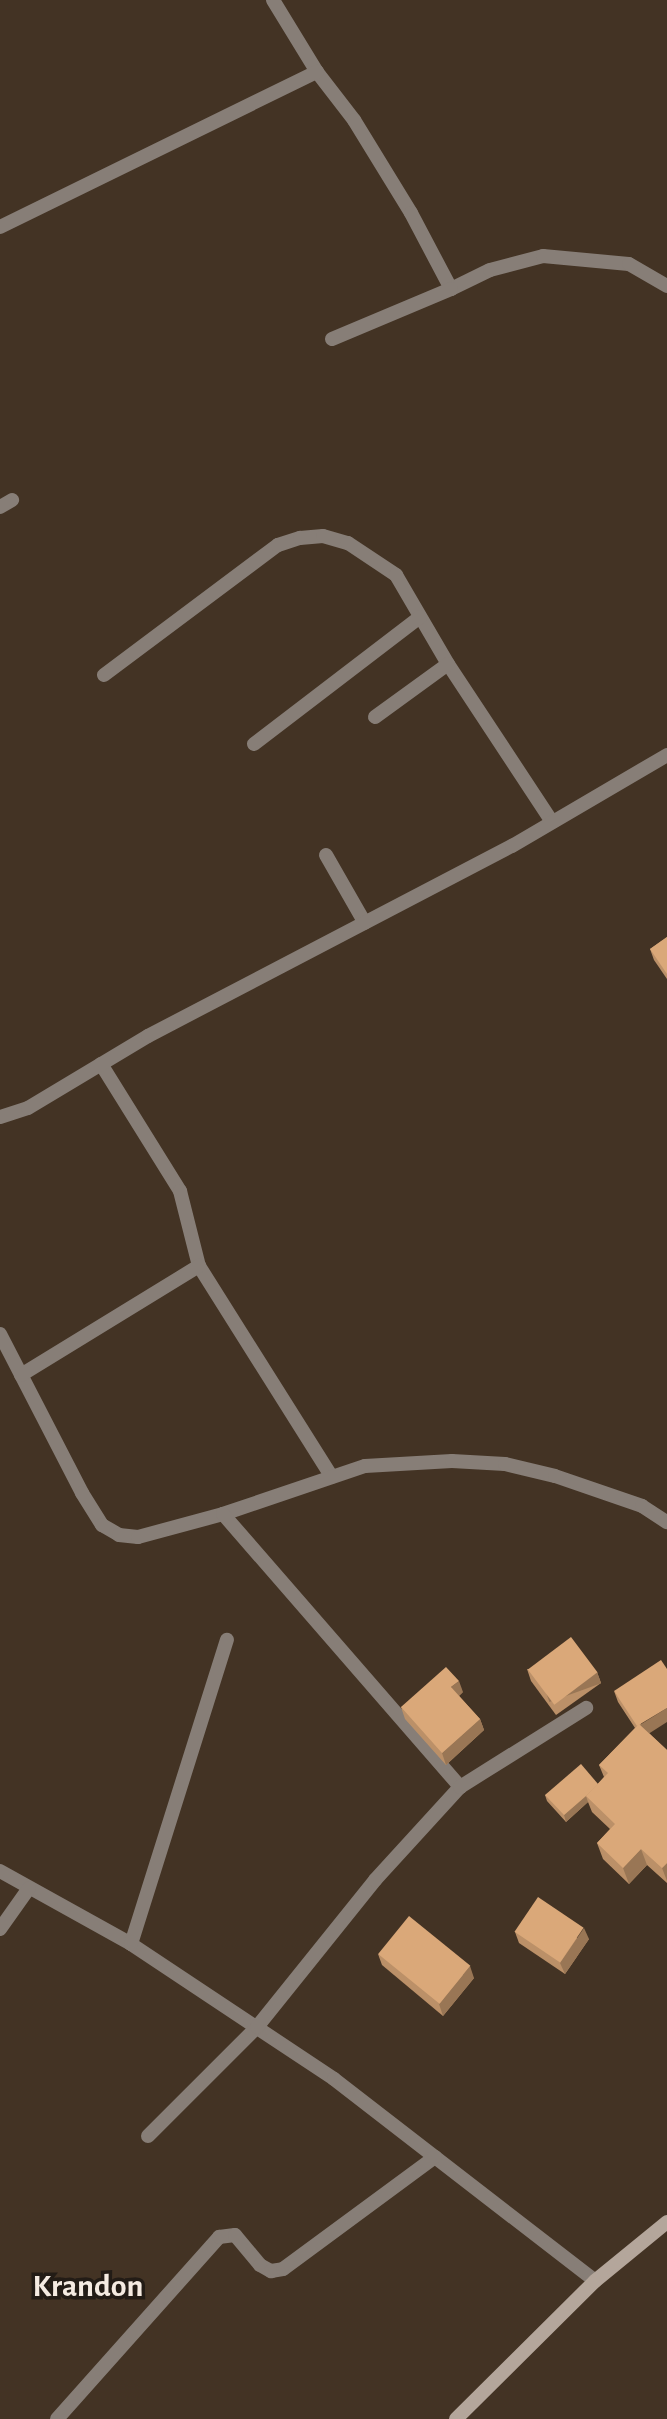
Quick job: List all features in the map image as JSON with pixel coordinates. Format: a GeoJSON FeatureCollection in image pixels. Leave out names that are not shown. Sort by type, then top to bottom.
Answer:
{"type":"FeatureCollection","features":[{"type":"Feature","properties":{"kind":"street"},"geometry":{"type":"LineString","coordinates":[[273,0],[317,72],[354,120],[411,213],[451,289]]}},
{"type":"Feature","properties":{"kind":"street"},"geometry":{"type":"LineString","coordinates":[[2,221],[317,72]]}},
{"type":"Feature","properties":{"kind":"street"},"geometry":{"type":"LineString","coordinates":[[332,339],[490,270],[543,256],[629,264],[667,286]]}},
{"type":"Feature","properties":{"kind":"street"},"geometry":{"type":"LineString","coordinates":[[104,675],[278,545],[300,538],[323,536],[348,543],[396,575],[448,664],[552,822]]}},
{"type":"Feature","properties":{"kind":"street"},"geometry":{"type":"LineString","coordinates":[[254,744],[420,617]]}},
{"type":"Feature","properties":{"kind":"street"},"geometry":{"type":"LineString","coordinates":[[375,717],[448,664]]}},
{"type":"Feature","properties":{"kind":"street"},"geometry":{"type":"LineString","coordinates":[[0,1117],[28,1108],[102,1064],[552,822],[667,755]]}},
{"type":"Feature","properties":{"kind":"street"},"geometry":{"type":"LineString","coordinates":[[326,855],[365,923]]}},
{"type":"Feature","properties":{"kind":"street"},"geometry":{"type":"LineString","coordinates":[[102,1064],[180,1191],[199,1266],[332,1477]]}},
{"type":"Feature","properties":{"kind":"street"},"geometry":{"type":"LineString","coordinates":[[21,1376],[199,1266]]}},
{"type":"Feature","properties":{"kind":"street"},"geometry":{"type":"LineString","coordinates":[[0,1335],[82,1493],[102,1525],[119,1535],[138,1537],[223,1514],[365,1466],[452,1461],[505,1464],[555,1476],[642,1506],[667,1522]]}},
{"type":"Feature","properties":{"kind":"street"},"geometry":{"type":"LineString","coordinates":[[223,1514],[460,1787]]}},
{"type":"Feature","properties":{"kind":"street"},"geometry":{"type":"LineString","coordinates":[[131,1944],[227,1640]]}},
{"type":"Feature","properties":{"kind":"street"},"geometry":{"type":"LineString","coordinates":[[148,2136],[257,2027],[375,1880],[460,1787],[586,1708]]}},
{"type":"Feature","properties":{"kind":"street"},"geometry":{"type":"LineString","coordinates":[[0,1871],[131,1944],[334,2079],[595,2281]]}},
{"type":"Feature","properties":{"kind":"street"},"geometry":{"type":"LineString","coordinates":[[0,1929],[29,1888]]}},
{"type":"Feature","properties":{"kind":"street"},"geometry":{"type":"LineString","coordinates":[[57,2419],[219,2237],[235,2235],[260,2265],[271,2271],[283,2269],[435,2157]]}},
{"type":"Feature","properties":{"kind":"street"},"geometry":{"type":"LineString","coordinates":[[456,2419],[595,2281],[667,2222]]}},
{"type":"Feature","properties":{"kind":"building"},"geometry":{"type":"Polygon","coordinates":[[[667,937],[667,974],[650,949],[667,937]]]}},
{"type":"Feature","properties":{"kind":"building"},"geometry":{"type":"Polygon","coordinates":[[[571,1637],[597,1672],[554,1705],[528,1669],[571,1637]]]}},
{"type":"Feature","properties":{"kind":"building"},"geometry":{"type":"Polygon","coordinates":[[[661,1660],[667,1669],[667,1708],[637,1726],[614,1691],[661,1660]]]}},
{"type":"Feature","properties":{"kind":"building"},"geometry":{"type":"Polygon","coordinates":[[[446,1667],[459,1681],[451,1687],[480,1719],[442,1753],[401,1707],[446,1667]]]}},
{"type":"Feature","properties":{"kind":"building"},"geometry":{"type":"Polygon","coordinates":[[[639,1724],[667,1750],[667,1863],[662,1868],[641,1849],[623,1868],[597,1843],[615,1824],[586,1796],[608,1773],[599,1765],[639,1724]]]}},
{"type":"Feature","properties":{"kind":"building"},"geometry":{"type":"Polygon","coordinates":[[[581,1764],[598,1784],[564,1815],[545,1795],[581,1764]]]}},
{"type":"Feature","properties":{"kind":"building"},"geometry":{"type":"Polygon","coordinates":[[[538,1897],[584,1928],[560,1963],[515,1932],[538,1897]]]}},
{"type":"Feature","properties":{"kind":"building"},"geometry":{"type":"Polygon","coordinates":[[[409,1916],[470,1966],[440,2004],[378,1954],[409,1916]]]}},
{"type":"Feature","properties":{"kind":"district","name":"Krandon"},"geometry":{"type":"Point","coordinates":[88,2286]}}]}
